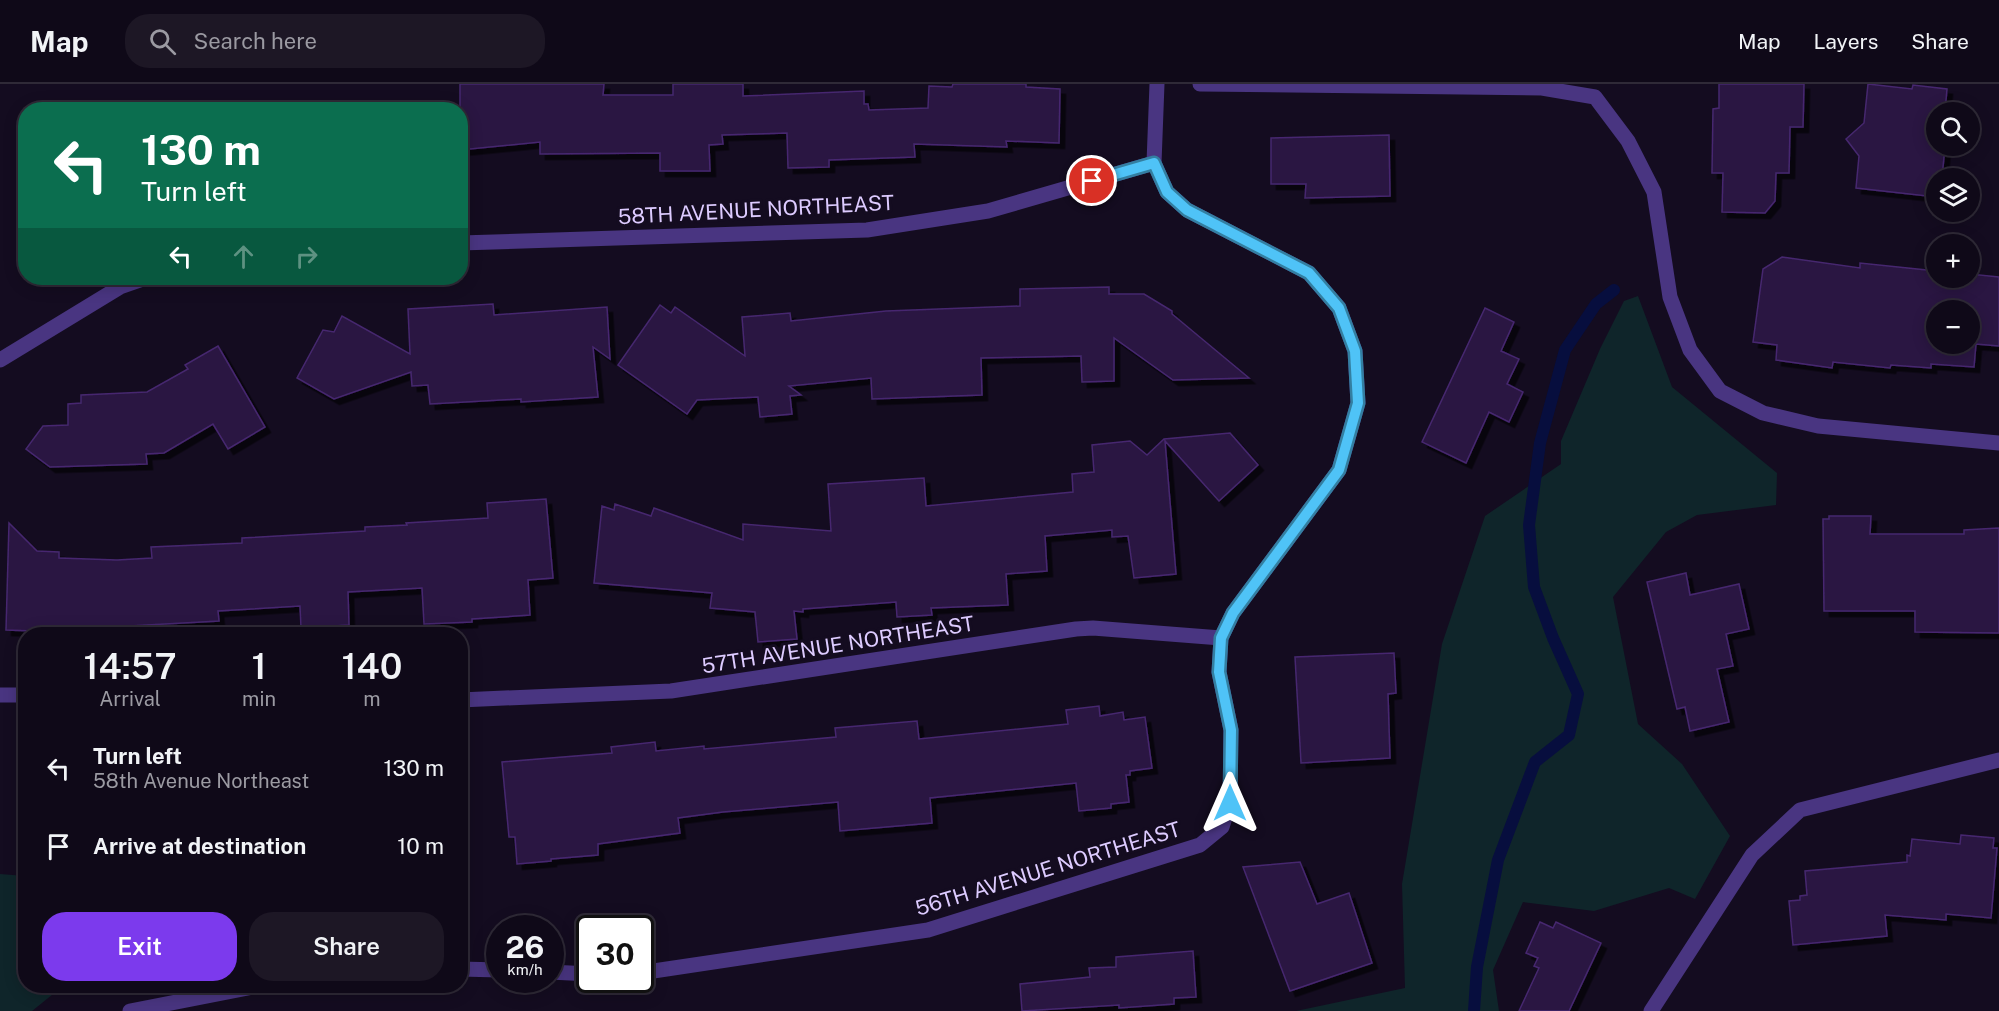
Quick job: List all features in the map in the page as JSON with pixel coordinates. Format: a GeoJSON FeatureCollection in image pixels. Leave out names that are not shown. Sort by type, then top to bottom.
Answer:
{"type":"FeatureCollection","features":[{"type":"Feature","properties":{"kind":"street"},"geometry":{"type":"LineString","coordinates":[[1157,84],[1154,163],[1167,192],[1187,210],[1309,273],[1339,308],[1355,351],[1358,403],[1339,470],[1233,613],[1221,638]]}},
{"type":"Feature","properties":{"kind":"street"},"geometry":{"type":"LineString","coordinates":[[1200,84],[1542,88],[1595,97],[1628,141],[1654,192],[1671,297],[1690,350],[1720,391],[1763,412],[1818,426],[1999,443]]}},
{"type":"Feature","properties":{"kind":"street","name":"58TH AVENUE NORTHEAST"},"geometry":{"type":"LineString","coordinates":[[468,243],[867,230],[988,211],[1154,163]]}},
{"type":"Feature","properties":{"kind":"street"},"geometry":{"type":"LineString","coordinates":[[0,360],[126,285]]}},
{"type":"Feature","properties":{"kind":"street","name":"57TH AVENUE NORTHEAST"},"geometry":{"type":"LineString","coordinates":[[468,700],[671,691],[1076,629],[1093,628],[1221,638]]}},
{"type":"Feature","properties":{"kind":"street","name":"56TH AVENUE NORTHEAST"},"geometry":{"type":"LineString","coordinates":[[654,972],[928,930],[1200,845],[1222,827],[1230,803],[1231,730],[1219,672],[1221,638]]}},
{"type":"Feature","properties":{"kind":"street"},"geometry":{"type":"LineString","coordinates":[[0,695],[18,695]]}},
{"type":"Feature","properties":{"kind":"street"},"geometry":{"type":"LineString","coordinates":[[1651,1011],[1752,855],[1800,810],[1999,760]]}},
{"type":"Feature","properties":{"kind":"street"},"geometry":{"type":"LineString","coordinates":[[468,969],[486,970]]}},
{"type":"Feature","properties":{"kind":"street"},"geometry":{"type":"LineString","coordinates":[[129,1011],[222,993]]}},
{"type":"Feature","properties":{"kind":"green space"},"geometry":{"type":"Polygon","coordinates":[[[1638,296],[1672,387],[1777,473],[1776,505],[1697,515],[1666,532],[1613,597],[1638,724],[1682,764],[1730,836],[1695,899],[1669,888],[1594,911],[1523,902],[1493,970],[1499,1011],[1296,1011],[1405,988],[1402,884],[1442,644],[1485,516],[1561,464],[1561,441],[1600,349],[1624,301],[1638,296]]]}},
{"type":"Feature","properties":{"kind":"green space"},"geometry":{"type":"Polygon","coordinates":[[[0,874],[18,875],[18,993],[54,993],[32,1011],[0,1011],[0,874]]]}},
{"type":"Feature","properties":{"kind":"building"},"geometry":{"type":"Polygon","coordinates":[[[460,84],[604,84],[603,95],[673,95],[673,84],[743,84],[743,96],[864,91],[864,104],[868,104],[869,110],[928,108],[929,86],[1026,84],[1026,87],[1060,89],[1059,143],[1006,141],[1007,147],[914,144],[915,157],[829,160],[829,167],[788,168],[787,133],[722,135],[723,144],[709,145],[710,171],[660,171],[660,153],[540,154],[540,142],[468,149],[468,102],[460,102],[460,84]]]}},
{"type":"Feature","properties":{"kind":"building"},"geometry":{"type":"Polygon","coordinates":[[[1719,84],[1804,84],[1803,127],[1790,127],[1789,173],[1776,173],[1775,201],[1765,213],[1722,212],[1723,173],[1712,173],[1713,109],[1719,108],[1719,84]]]}},
{"type":"Feature","properties":{"kind":"building"},"geometry":{"type":"Polygon","coordinates":[[[1868,84],[1912,89],[1913,85],[1947,89],[1946,102],[1926,102],[1926,156],[1944,156],[1943,168],[1926,168],[1926,196],[1856,188],[1859,156],[1846,139],[1864,123],[1868,84]]]}},
{"type":"Feature","properties":{"kind":"building"},"geometry":{"type":"Polygon","coordinates":[[[1389,135],[1390,196],[1305,198],[1306,184],[1271,184],[1271,138],[1389,135]]]}},
{"type":"Feature","properties":{"kind":"building"},"geometry":{"type":"Polygon","coordinates":[[[1782,257],[1860,268],[1860,263],[1926,270],[1926,288],[1980,288],[1980,275],[1999,277],[1999,346],[1980,344],[1980,300],[1926,300],[1926,354],[1975,354],[1974,367],[1931,364],[1931,368],[1891,365],[1890,368],[1833,362],[1832,368],[1776,360],[1777,345],[1753,342],[1763,269],[1782,257]]]}},
{"type":"Feature","properties":{"kind":"building"},"geometry":{"type":"Polygon","coordinates":[[[1109,287],[1109,294],[1144,294],[1172,311],[1172,314],[1249,378],[1173,380],[1114,338],[1114,381],[1082,382],[1081,356],[981,358],[982,395],[872,399],[871,378],[789,386],[801,395],[790,396],[792,414],[760,417],[758,397],[697,400],[687,414],[618,365],[660,305],[671,313],[675,307],[745,356],[742,317],[790,313],[791,321],[886,311],[1020,306],[1020,289],[1109,287]]]}},
{"type":"Feature","properties":{"kind":"building"},"geometry":{"type":"Polygon","coordinates":[[[493,304],[494,315],[607,307],[610,359],[593,347],[598,397],[430,404],[428,385],[412,386],[411,372],[334,399],[297,378],[323,330],[334,332],[342,316],[410,354],[408,309],[493,304]]]}},
{"type":"Feature","properties":{"kind":"building"},"geometry":{"type":"Polygon","coordinates":[[[1485,308],[1514,322],[1501,351],[1519,359],[1507,384],[1523,392],[1509,422],[1489,412],[1466,463],[1422,442],[1485,308]]]}},
{"type":"Feature","properties":{"kind":"building"},"geometry":{"type":"Polygon","coordinates":[[[218,346],[265,427],[228,449],[213,424],[164,453],[146,454],[147,464],[50,467],[26,449],[43,426],[68,425],[68,404],[81,403],[81,395],[147,392],[188,369],[185,365],[218,346]]]}},
{"type":"Feature","properties":{"kind":"building"},"geometry":{"type":"Polygon","coordinates":[[[1230,433],[1258,465],[1219,501],[1165,441],[1176,574],[1134,578],[1128,536],[1112,537],[1112,530],[1045,536],[1047,571],[1006,574],[1008,605],[931,608],[932,615],[897,617],[896,602],[803,609],[803,612],[794,611],[797,639],[758,642],[755,612],[710,608],[712,593],[594,583],[602,506],[614,510],[615,504],[651,516],[654,508],[743,540],[743,524],[831,531],[828,484],[924,478],[926,506],[1073,492],[1072,474],[1094,472],[1092,445],[1130,441],[1147,455],[1164,439],[1230,433]]]}},
{"type":"Feature","properties":{"kind":"building"},"geometry":{"type":"Polygon","coordinates":[[[546,499],[553,578],[528,580],[530,615],[472,619],[472,622],[424,624],[422,588],[348,592],[349,625],[301,627],[300,606],[218,611],[219,621],[111,627],[18,627],[18,630],[6,630],[9,523],[37,551],[59,552],[59,558],[117,560],[152,558],[151,547],[242,543],[242,538],[365,531],[365,527],[488,518],[487,503],[546,499]]]}},
{"type":"Feature","properties":{"kind":"building"},"geometry":{"type":"Polygon","coordinates":[[[1829,516],[1871,516],[1870,534],[1964,534],[1964,530],[1999,528],[1999,633],[1915,632],[1915,611],[1824,611],[1823,519],[1829,519],[1829,516]]]}},
{"type":"Feature","properties":{"kind":"building"},"geometry":{"type":"Polygon","coordinates":[[[1686,573],[1690,595],[1739,584],[1749,629],[1726,634],[1733,666],[1717,669],[1729,722],[1690,731],[1685,707],[1677,709],[1647,582],[1686,573]]]}},
{"type":"Feature","properties":{"kind":"building"},"geometry":{"type":"Polygon","coordinates":[[[1394,653],[1396,693],[1388,694],[1390,758],[1301,763],[1295,657],[1394,653]]]}},
{"type":"Feature","properties":{"kind":"building"},"geometry":{"type":"Polygon","coordinates":[[[1099,706],[1100,716],[1123,712],[1124,720],[1145,717],[1152,768],[1130,771],[1130,775],[1126,775],[1129,802],[1111,804],[1111,808],[1079,811],[1076,783],[930,798],[932,823],[840,831],[838,802],[723,812],[678,818],[680,833],[598,844],[598,855],[517,864],[515,837],[509,837],[502,762],[612,753],[611,747],[655,742],[656,751],[836,737],[835,728],[917,721],[919,739],[1068,724],[1066,710],[1099,706]]]}},
{"type":"Feature","properties":{"kind":"building"},"geometry":{"type":"Polygon","coordinates":[[[1961,835],[1994,838],[1993,848],[1997,848],[1991,918],[1946,914],[1946,920],[1885,915],[1887,936],[1793,945],[1789,901],[1800,900],[1800,896],[1807,895],[1805,871],[1907,862],[1912,839],[1960,844],[1961,835]]]}},
{"type":"Feature","properties":{"kind":"building"},"geometry":{"type":"Polygon","coordinates":[[[1300,862],[1317,904],[1349,893],[1372,963],[1290,991],[1243,867],[1300,862]]]}},
{"type":"Feature","properties":{"kind":"building"},"geometry":{"type":"Polygon","coordinates":[[[1540,922],[1553,928],[1556,922],[1601,943],[1569,1011],[1519,1011],[1539,968],[1534,966],[1538,958],[1526,953],[1540,922]]]}},
{"type":"Feature","properties":{"kind":"building"},"geometry":{"type":"Polygon","coordinates":[[[1193,951],[1196,997],[1174,998],[1174,1004],[1022,1011],[1020,984],[1090,977],[1089,968],[1116,967],[1116,957],[1193,951]]]}},
{"type":"Feature","properties":{"kind":"waterway"},"geometry":{"type":"LineString","coordinates":[[1474,1011],[1477,967],[1498,860],[1535,762],[1569,735],[1578,694],[1553,638],[1534,587],[1529,525],[1540,443],[1565,350],[1596,304],[1614,290]]}},
{"type":"Feature","properties":{"kind":"route"},"geometry":{"type":"LineString","coordinates":[[1092,181],[1154,163],[1167,192],[1187,210],[1309,273],[1339,308],[1355,351],[1358,403],[1339,470],[1233,613],[1221,638],[1219,672],[1231,730],[1230,803]]}}]}
